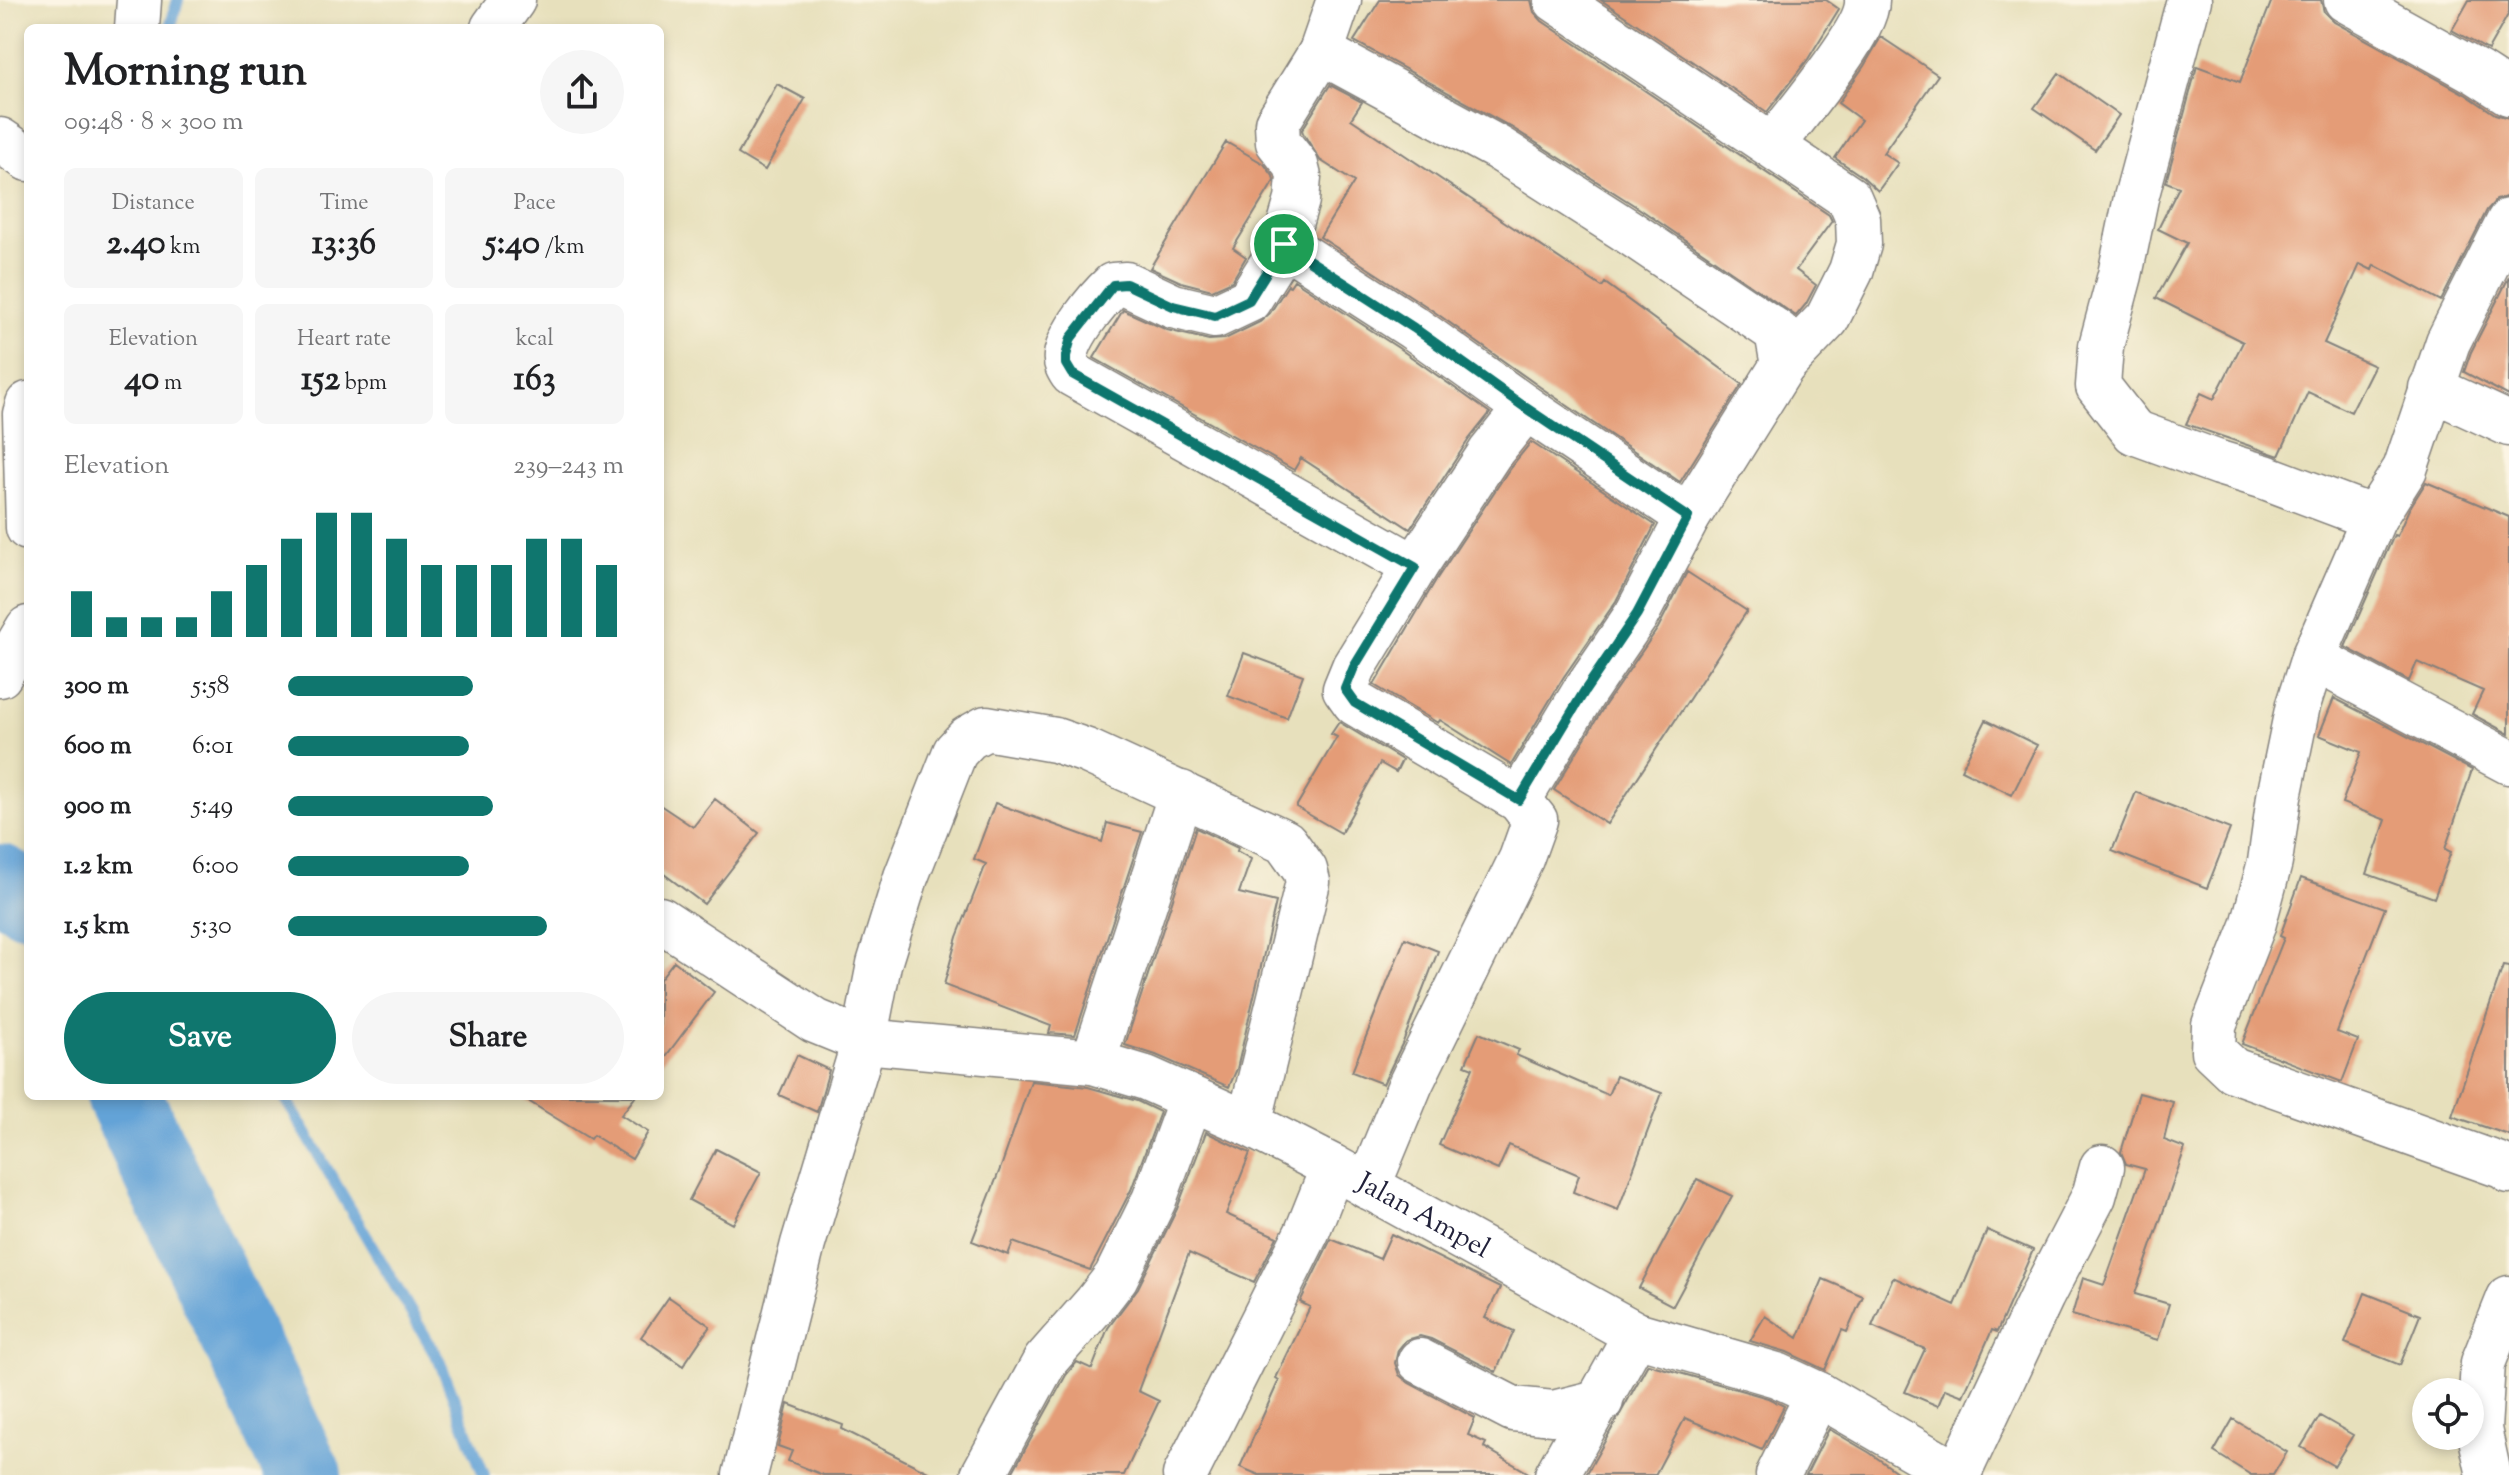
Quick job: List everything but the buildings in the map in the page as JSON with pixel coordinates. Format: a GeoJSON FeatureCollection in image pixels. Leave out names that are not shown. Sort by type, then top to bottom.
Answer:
{"type":"FeatureCollection","features":[{"type":"Feature","properties":{"kind":"street"},"geometry":{"type":"LineString","coordinates":[[137,24],[139,0]]}},
{"type":"Feature","properties":{"kind":"street"},"geometry":{"type":"LineString","coordinates":[[496,24],[513,0]]}},
{"type":"Feature","properties":{"kind":"street"},"geometry":{"type":"LineString","coordinates":[[1339,0],[1321,52],[1277,123],[1278,142],[1296,165],[1299,177],[1297,200],[1284,244],[1249,300],[1215,316],[1173,306],[1126,284],[1113,285],[1071,338],[1066,364],[1072,374],[1415,567]]}},
{"type":"Feature","properties":{"kind":"street"},"geometry":{"type":"LineString","coordinates":[[1519,800],[1584,692],[1637,614],[1688,517],[1783,365],[1827,319],[1851,271],[1859,244],[1858,219],[1849,198],[1556,0]]}},
{"type":"Feature","properties":{"kind":"street"},"geometry":{"type":"LineString","coordinates":[[1773,145],[1860,24],[1867,0]]}},
{"type":"Feature","properties":{"kind":"street"},"geometry":{"type":"LineString","coordinates":[[2189,0],[2136,198],[2101,346],[2098,386],[2134,432],[2374,518]]}},
{"type":"Feature","properties":{"kind":"street"},"geometry":{"type":"LineString","coordinates":[[2346,0],[2509,93]]}},
{"type":"Feature","properties":{"kind":"street"},"geometry":{"type":"LineString","coordinates":[[1321,52],[1498,148],[1777,332],[1783,365]]}},
{"type":"Feature","properties":{"kind":"street"},"geometry":{"type":"LineString","coordinates":[[0,140],[24,156]]}},
{"type":"Feature","properties":{"kind":"street"},"geometry":{"type":"LineString","coordinates":[[2509,221],[2448,342],[2405,469],[2374,518],[2313,658],[2298,705],[2279,797],[2270,862],[2253,926],[2214,1025],[2213,1051],[2233,1070],[2509,1171]]}},
{"type":"Feature","properties":{"kind":"street"},"geometry":{"type":"LineString","coordinates":[[1284,244],[1414,328],[1688,517]]}},
{"type":"Feature","properties":{"kind":"street"},"geometry":{"type":"LineString","coordinates":[[2431,388],[2509,424]]}},
{"type":"Feature","properties":{"kind":"street"},"geometry":{"type":"LineString","coordinates":[[1185,1475],[1307,1232],[1351,1177],[1411,1083],[1521,859],[1535,820],[1519,800],[1355,703],[1345,689],[1354,667],[1415,567],[1490,453],[1526,408]]}},
{"type":"Feature","properties":{"kind":"street"},"geometry":{"type":"LineString","coordinates":[[24,418],[13,468],[24,512]]}},
{"type":"Feature","properties":{"kind":"street"},"geometry":{"type":"LineString","coordinates":[[0,675],[18,635]]}},
{"type":"Feature","properties":{"kind":"street"},"geometry":{"type":"LineString","coordinates":[[2313,658],[2509,762]]}},
{"type":"Feature","properties":{"kind":"street"},"geometry":{"type":"LineString","coordinates":[[745,1475],[803,1244],[864,1041],[879,964],[906,877],[955,752],[968,738],[986,728],[1055,740],[1087,751],[1285,842],[1305,870],[1308,882],[1249,1124]]}},
{"type":"Feature","properties":{"kind":"street"},"geometry":{"type":"LineString","coordinates":[[1093,1062],[1181,793]]}},
{"type":"Feature","properties":{"kind":"street","name":"Jalan Ampel"},"geometry":{"type":"LineString","coordinates":[[664,922],[815,1021],[864,1041],[1093,1062],[1146,1078],[1249,1124],[1351,1177],[1636,1334],[1777,1375],[1818,1394],[1958,1475]]}},
{"type":"Feature","properties":{"kind":"street"},"geometry":{"type":"LineString","coordinates":[[983,1475],[1045,1361],[1116,1277],[1154,1200],[1191,1099]]}},
{"type":"Feature","properties":{"kind":"street"},"geometry":{"type":"LineString","coordinates":[[1958,1475],[2042,1296],[2094,1196],[2102,1167]]}},
{"type":"Feature","properties":{"kind":"street"},"geometry":{"type":"LineString","coordinates":[[2489,1475],[2479,1429],[2483,1363],[2509,1298]]}},
{"type":"Feature","properties":{"kind":"street"},"geometry":{"type":"LineString","coordinates":[[1557,1475],[1636,1334]]}},
{"type":"Feature","properties":{"kind":"street"},"geometry":{"type":"LineString","coordinates":[[1420,1361],[1513,1409],[1553,1413],[1601,1401]]}},
{"type":"Feature","properties":{"kind":"street"},"geometry":{"type":"LineString","coordinates":[[1778,1475],[1818,1394]]}},
{"type":"Feature","properties":{"kind":"waterway"},"geometry":{"type":"LineString","coordinates":[[171,24],[178,0]]}},
{"type":"Feature","properties":{"kind":"waterway"},"geometry":{"type":"LineString","coordinates":[[0,882],[24,897]]}},
{"type":"Feature","properties":{"kind":"waterway"},"geometry":{"type":"LineString","coordinates":[[126,1100],[304,1475]]}},
{"type":"Feature","properties":{"kind":"waterway"},"geometry":{"type":"LineString","coordinates":[[286,1100],[439,1360],[484,1475]]}},
{"type":"Feature","properties":{"kind":"route"},"geometry":{"type":"LineString","coordinates":[[1284,244],[1414,328],[1688,517],[1637,614],[1584,692],[1519,800],[1355,703],[1345,689],[1354,667],[1415,567],[1072,374],[1066,364],[1071,338],[1113,285],[1126,284],[1173,306],[1215,316],[1249,300],[1284,244]]}}]}
